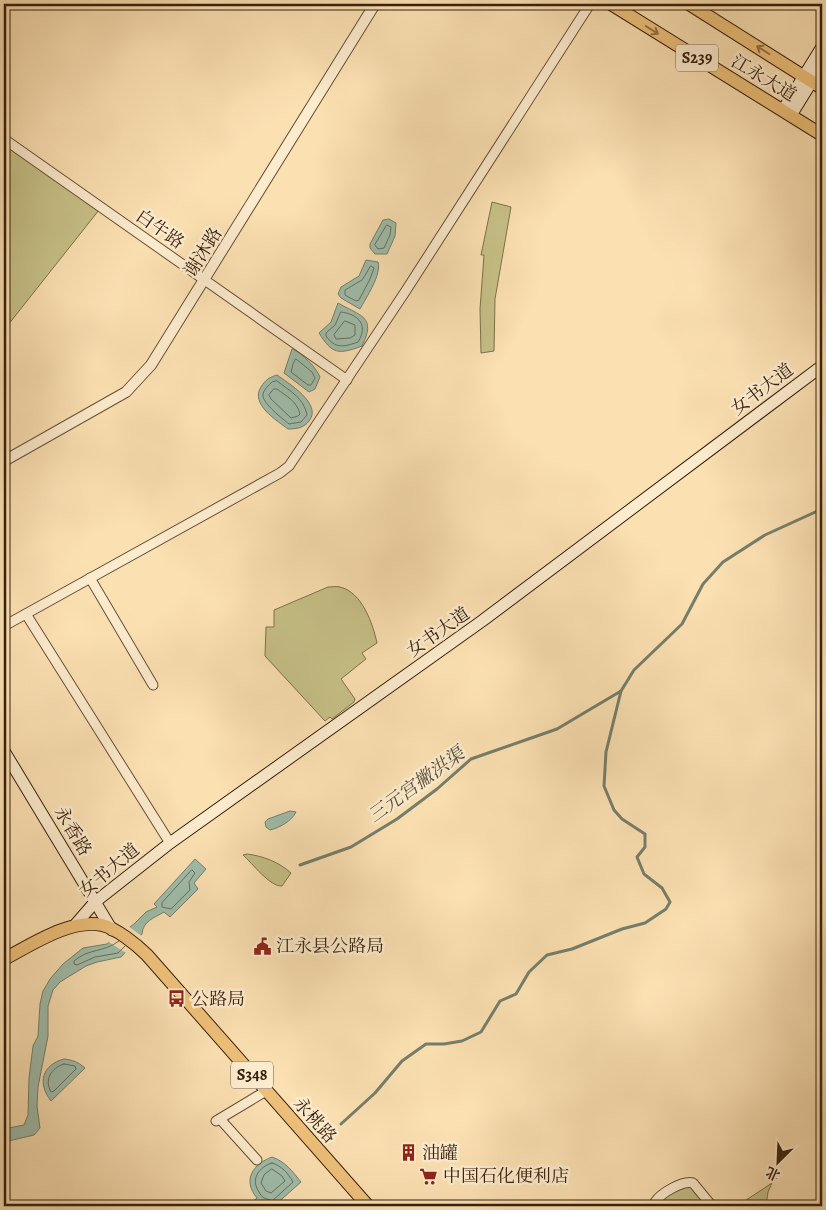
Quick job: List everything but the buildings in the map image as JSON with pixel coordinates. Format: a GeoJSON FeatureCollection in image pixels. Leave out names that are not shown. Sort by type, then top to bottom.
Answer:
{"type":"FeatureCollection","features":[{"type":"Feature","properties":{"kind":"main road","name":"江永大道"},"geometry":{"type":"LineString","coordinates":[[611,4],[822,135]]}},
{"type":"Feature","properties":{"kind":"main road","name":"江永大道"},"geometry":{"type":"LineString","coordinates":[[689,4],[813,82]]}},
{"type":"Feature","properties":{"kind":"main road"},"geometry":{"type":"LineString","coordinates":[[813,82],[822,47]]}},
{"type":"Feature","properties":{"kind":"main road"},"geometry":{"type":"LineString","coordinates":[[787,113],[813,82],[822,65]]}},
{"type":"Feature","properties":{"kind":"main road","name":"女书大道"},"geometry":{"type":"LineString","coordinates":[[74,925],[95,902],[170,844],[482,622],[822,366]]}},
{"type":"Feature","properties":{"kind":"main road","name":"永香路"},"geometry":{"type":"LineString","coordinates":[[4,751],[112,930]]}},
{"type":"Feature","properties":{"kind":"main road"},"geometry":{"type":"LineString","coordinates":[[4,959],[74,925],[103,925],[112,930]]}},
{"type":"Feature","properties":{"kind":"main road","name":"永桃路"},"geometry":{"type":"LineString","coordinates":[[112,930],[136,945],[147,955],[368,1206]]}},
{"type":"Feature","properties":{"kind":"street","name":"谢沐路"},"geometry":{"type":"LineString","coordinates":[[4,461],[126,392],[151,365],[375,4]]}},
{"type":"Feature","properties":{"kind":"street"},"geometry":{"type":"LineString","coordinates":[[4,626],[280,473],[289,466],[347,380],[590,4]]}},
{"type":"Feature","properties":{"kind":"street","name":"白牛路"},"geometry":{"type":"LineString","coordinates":[[4,140],[347,380]]}},
{"type":"Feature","properties":{"kind":"street"},"geometry":{"type":"LineString","coordinates":[[90,578],[154,685]]}},
{"type":"Feature","properties":{"kind":"street"},"geometry":{"type":"LineString","coordinates":[[26,614],[170,844]]}},
{"type":"Feature","properties":{"kind":"street"},"geometry":{"type":"LineString","coordinates":[[257,1160],[218,1120],[266,1091]]}},
{"type":"Feature","properties":{"kind":"street"},"geometry":{"type":"LineString","coordinates":[[656,1206],[655,1202],[659,1197],[683,1183],[690,1182],[693,1183],[712,1206]]}},
{"type":"Feature","properties":{"kind":"shaded area"},"geometry":{"type":"Polygon","coordinates":[[[4,134],[99,210],[4,330],[4,134]]]}},
{"type":"Feature","properties":{"kind":"shaded area"},"geometry":{"type":"Polygon","coordinates":[[[492,202],[511,207],[495,299],[494,351],[481,353],[480,309],[484,255],[481,255],[492,202]]]}},
{"type":"Feature","properties":{"kind":"shaded area"},"geometry":{"type":"Polygon","coordinates":[[[328,587],[340,587],[354,595],[369,618],[377,643],[362,653],[366,659],[341,679],[355,699],[354,702],[332,719],[330,717],[325,721],[265,656],[266,627],[274,627],[274,610],[328,587]]]}},
{"type":"Feature","properties":{"kind":"shaded area"},"geometry":{"type":"Polygon","coordinates":[[[247,854],[270,860],[291,873],[282,886],[272,883],[243,855],[247,854]]]}},
{"type":"Feature","properties":{"kind":"shaded area"},"geometry":{"type":"Polygon","coordinates":[[[690,1182],[712,1206],[656,1206],[657,1199],[690,1182]]]}},
{"type":"Feature","properties":{"kind":"shaded area"},"geometry":{"type":"Polygon","coordinates":[[[772,1183],[768,1192],[766,1206],[737,1206],[772,1183]]]}},
{"type":"Feature","properties":{"kind":"water"},"geometry":{"type":"Polygon","coordinates":[[[389,219],[396,223],[395,236],[387,254],[375,254],[370,248],[370,244],[383,220],[389,219]]]}},
{"type":"Feature","properties":{"kind":"water"},"geometry":{"type":"Polygon","coordinates":[[[366,260],[378,262],[379,267],[373,286],[360,309],[341,298],[338,294],[341,287],[359,276],[366,260]]]}},
{"type":"Feature","properties":{"kind":"water"},"geometry":{"type":"Polygon","coordinates":[[[338,303],[359,314],[367,323],[368,328],[362,346],[347,351],[336,351],[328,345],[319,333],[331,322],[338,303]]]}},
{"type":"Feature","properties":{"kind":"water"},"geometry":{"type":"Polygon","coordinates":[[[292,349],[308,361],[320,377],[315,389],[309,392],[284,373],[292,349]]]}},
{"type":"Feature","properties":{"kind":"water"},"geometry":{"type":"Polygon","coordinates":[[[277,375],[308,401],[312,414],[309,421],[302,427],[288,429],[266,411],[259,399],[259,393],[264,382],[277,375]]]}},
{"type":"Feature","properties":{"kind":"water"},"geometry":{"type":"Polygon","coordinates":[[[290,811],[296,812],[285,824],[270,830],[266,827],[265,822],[268,819],[290,811]]]}},
{"type":"Feature","properties":{"kind":"water"},"geometry":{"type":"Polygon","coordinates":[[[195,859],[206,869],[194,883],[198,889],[170,917],[164,912],[153,918],[144,926],[142,934],[121,957],[86,966],[60,982],[53,990],[48,1006],[48,1036],[38,1087],[37,1106],[40,1128],[34,1135],[4,1142],[4,1129],[24,1125],[28,1115],[29,1078],[33,1046],[38,1036],[40,1004],[43,991],[50,979],[63,964],[83,948],[107,944],[134,924],[146,912],[157,907],[154,904],[195,859]]]}},
{"type":"Feature","properties":{"kind":"water"},"geometry":{"type":"Polygon","coordinates":[[[64,1059],[80,1064],[85,1068],[51,1101],[44,1088],[44,1076],[51,1066],[64,1059]]]}},
{"type":"Feature","properties":{"kind":"water"},"geometry":{"type":"Polygon","coordinates":[[[272,1157],[285,1164],[301,1182],[274,1206],[261,1202],[265,1206],[247,1206],[257,1198],[250,1185],[252,1173],[265,1160],[272,1157]]]}},
{"type":"Feature","properties":{"kind":"pier"},"geometry":{"type":"Polygon","coordinates":[[[128,926],[143,937],[126,953],[107,941],[128,926]]]}},
{"type":"Feature","properties":{"kind":"waterway"},"geometry":{"type":"LineString","coordinates":[[4,11],[13,4]]}},
{"type":"Feature","properties":{"kind":"waterway","name":"三元宫撇洪渠"},"geometry":{"type":"LineString","coordinates":[[300,865],[351,847],[397,819],[437,789],[471,759],[557,729],[621,691],[634,670],[682,624],[703,584],[723,562],[765,535],[822,509]]}},
{"type":"Feature","properties":{"kind":"waterway","name":"三元宫撇洪渠"},"geometry":{"type":"LineString","coordinates":[[341,1124],[375,1093],[402,1061],[426,1044],[462,1041],[481,1032],[500,1001],[516,994],[529,972],[547,955],[572,949],[622,929],[645,923],[666,909],[670,902],[662,888],[644,874],[637,857],[645,847],[645,834],[622,819],[614,810],[604,786],[606,752],[621,691]]}},
{"type":"Feature","properties":{"kind":"place","name":"江永县公路局"},"geometry":{"type":"Point","coordinates":[262,946]}},
{"type":"Feature","properties":{"kind":"place","name":"公路局"},"geometry":{"type":"Point","coordinates":[177,999]}},
{"type":"Feature","properties":{"kind":"place","name":"油罐"},"geometry":{"type":"Point","coordinates":[408,1153]}},
{"type":"Feature","properties":{"kind":"place","name":"中国石化便利店"},"geometry":{"type":"Point","coordinates":[429,1176]}}]}
